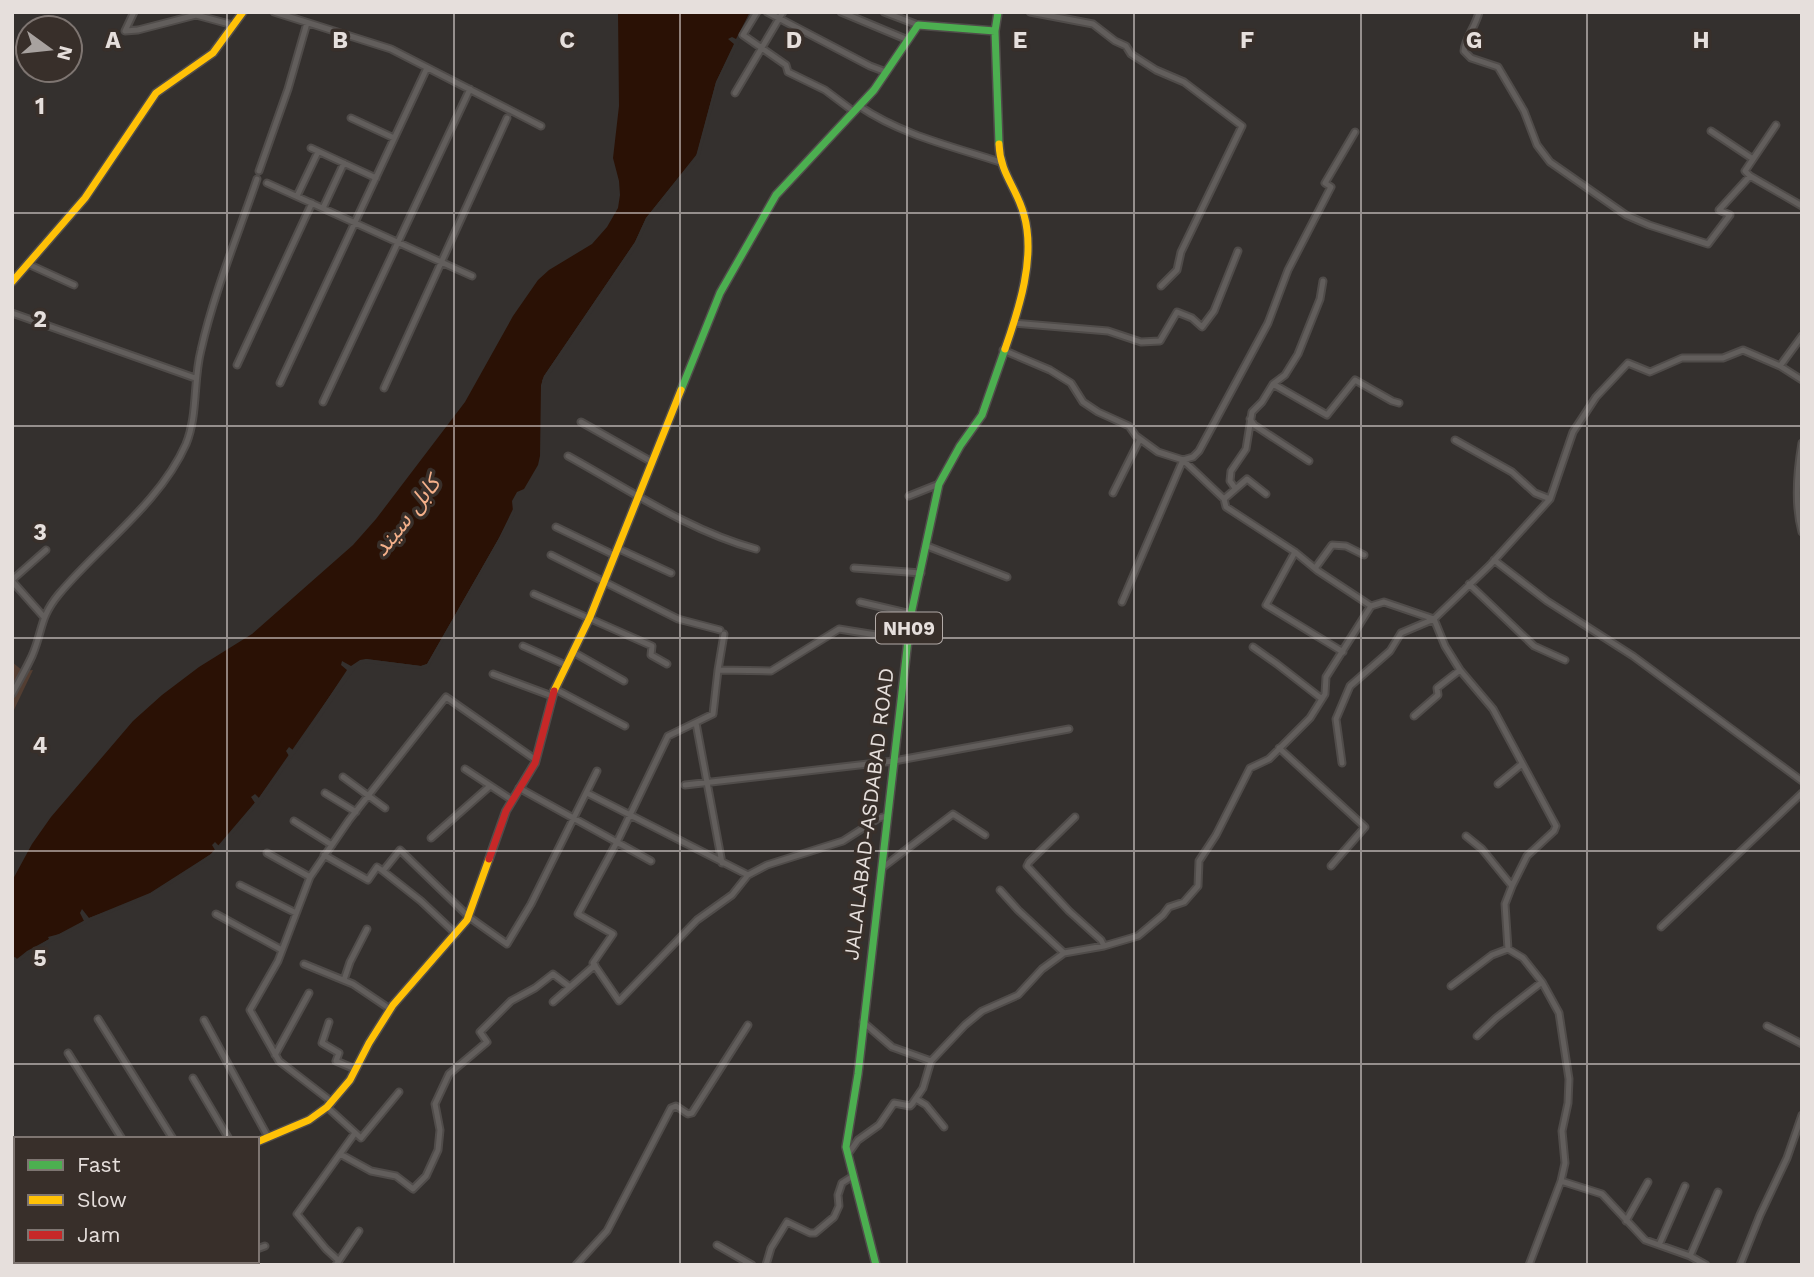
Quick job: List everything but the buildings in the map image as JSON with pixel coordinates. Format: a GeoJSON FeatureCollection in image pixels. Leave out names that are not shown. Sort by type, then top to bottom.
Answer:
{"type":"FeatureCollection","features":[{"type":"Feature","properties":{"kind":"street"},"geometry":{"type":"LineString","coordinates":[[134,12],[125,31],[196,15],[233,25]]}},
{"type":"Feature","properties":{"kind":"street"},"geometry":{"type":"LineString","coordinates":[[12,282],[85,198],[156,93],[213,53],[243,12]]}},
{"type":"Feature","properties":{"kind":"street"},"geometry":{"type":"LineString","coordinates":[[274,12],[391,49],[541,126]]}},
{"type":"Feature","properties":{"kind":"street"},"geometry":{"type":"LineString","coordinates":[[757,12],[743,35],[786,65],[788,72],[856,109],[919,138],[1000,162]]}},
{"type":"Feature","properties":{"kind":"street"},"geometry":{"type":"LineString","coordinates":[[767,12],[886,72]]}},
{"type":"Feature","properties":{"kind":"street"},"geometry":{"type":"LineString","coordinates":[[736,93],[783,12]]}},
{"type":"Feature","properties":{"kind":"street"},"geometry":{"type":"LineString","coordinates":[[841,12],[908,40]]}},
{"type":"Feature","properties":{"kind":"street"},"geometry":{"type":"LineString","coordinates":[[884,12],[918,24],[995,31]]}},
{"type":"Feature","properties":{"kind":"street","name":"JALALABAD-ASDABAD ROAD"},"geometry":{"type":"LineString","coordinates":[[876,1265],[846,1147],[858,1074],[907,640],[939,484],[960,446],[982,415],[1014,323],[1028,259],[1024,213],[1013,184],[1000,162],[995,31],[998,12]]}},
{"type":"Feature","properties":{"kind":"street"},"geometry":{"type":"LineString","coordinates":[[1030,12],[1093,24],[1156,70],[1184,82],[1242,126],[1181,252],[1177,270],[1161,286]]}},
{"type":"Feature","properties":{"kind":"street"},"geometry":{"type":"LineString","coordinates":[[1479,12],[1464,51],[1471,58],[1499,67],[1524,111],[1537,145],[1550,162],[1626,215],[1708,244],[1730,215],[1719,210],[1750,176]]}},
{"type":"Feature","properties":{"kind":"street"},"geometry":{"type":"LineString","coordinates":[[259,171],[288,89],[307,23]]}},
{"type":"Feature","properties":{"kind":"street"},"geometry":{"type":"LineString","coordinates":[[259,1141],[309,1120],[329,1104],[355,1069],[390,1009],[469,917],[506,811],[536,760],[553,692],[590,617],[720,293],[776,195],[874,90],[918,24]]}},
{"type":"Feature","properties":{"kind":"street"},"geometry":{"type":"LineString","coordinates":[[280,383],[427,68]]}},
{"type":"Feature","properties":{"kind":"street"},"geometry":{"type":"LineString","coordinates":[[323,402],[470,89]]}},
{"type":"Feature","properties":{"kind":"street"},"geometry":{"type":"LineString","coordinates":[[351,118],[394,138]]}},
{"type":"Feature","properties":{"kind":"street"},"geometry":{"type":"LineString","coordinates":[[384,388],[507,118]]}},
{"type":"Feature","properties":{"kind":"street"},"geometry":{"type":"LineString","coordinates":[[1776,125],[1745,171],[1802,205]]}},
{"type":"Feature","properties":{"kind":"street"},"geometry":{"type":"LineString","coordinates":[[1711,131],[1753,159]]}},
{"type":"Feature","properties":{"kind":"street"},"geometry":{"type":"LineString","coordinates":[[1183,460],[1193,457],[1199,451],[1268,323],[1288,270],[1331,187],[1325,183],[1355,132]]}},
{"type":"Feature","properties":{"kind":"street"},"geometry":{"type":"LineString","coordinates":[[311,149],[376,178]]}},
{"type":"Feature","properties":{"kind":"street"},"geometry":{"type":"LineString","coordinates":[[297,196],[318,152]]}},
{"type":"Feature","properties":{"kind":"street"},"geometry":{"type":"LineString","coordinates":[[323,208],[344,163]]}},
{"type":"Feature","properties":{"kind":"street"},"geometry":{"type":"LineString","coordinates":[[12,694],[33,655],[43,616],[58,594],[167,478],[185,445],[191,428],[195,378],[213,306],[257,178]]}},
{"type":"Feature","properties":{"kind":"street"},"geometry":{"type":"LineString","coordinates":[[267,183],[472,276]]}},
{"type":"Feature","properties":{"kind":"street"},"geometry":{"type":"LineString","coordinates":[[237,365],[312,203]]}},
{"type":"Feature","properties":{"kind":"street"},"geometry":{"type":"LineString","coordinates":[[1014,323],[1108,331],[1141,342],[1160,341],[1177,312],[1192,318],[1202,327],[1214,311],[1238,251]]}},
{"type":"Feature","properties":{"kind":"street"},"geometry":{"type":"LineString","coordinates":[[28,264],[74,285]]}},
{"type":"Feature","properties":{"kind":"street"},"geometry":{"type":"LineString","coordinates":[[1235,488],[1230,481],[1231,471],[1246,449],[1252,412],[1273,384],[1285,375],[1297,354],[1320,299],[1323,281]]}},
{"type":"Feature","properties":{"kind":"street"},"geometry":{"type":"LineString","coordinates":[[12,313],[195,378]]}},
{"type":"Feature","properties":{"kind":"street"},"geometry":{"type":"LineString","coordinates":[[1780,366],[1802,336]]}},
{"type":"Feature","properties":{"kind":"street"},"geometry":{"type":"LineString","coordinates":[[1003,350],[1050,370],[1070,383],[1083,402],[1097,412],[1129,426],[1140,439],[1158,452],[1183,460],[1224,499],[1226,507],[1296,552],[1318,571],[1371,606]]}},
{"type":"Feature","properties":{"kind":"street"},"geometry":{"type":"LineString","coordinates":[[1342,763],[1336,719],[1350,686],[1390,651],[1401,633],[1434,619],[1494,560],[1550,499],[1573,432],[1596,397],[1628,363],[1650,372],[1682,358],[1723,358],[1743,350],[1780,366],[1802,380]]}},
{"type":"Feature","properties":{"kind":"street"},"geometry":{"type":"LineString","coordinates":[[1273,384],[1327,415],[1355,380],[1399,403]]}},
{"type":"Feature","properties":{"kind":"street"},"geometry":{"type":"LineString","coordinates":[[1250,419],[1254,425],[1309,461]]}},
{"type":"Feature","properties":{"kind":"street"},"geometry":{"type":"LineString","coordinates":[[581,422],[652,462]]}},
{"type":"Feature","properties":{"kind":"street"},"geometry":{"type":"LineString","coordinates":[[1113,493],[1140,439]]}},
{"type":"Feature","properties":{"kind":"street"},"geometry":{"type":"LineString","coordinates":[[1455,440],[1512,472],[1535,493],[1550,499]]}},
{"type":"Feature","properties":{"kind":"street"},"geometry":{"type":"LineString","coordinates":[[1802,443],[1797,515],[1802,532]]}},
{"type":"Feature","properties":{"kind":"street"},"geometry":{"type":"LineString","coordinates":[[568,456],[724,539],[756,549]]}},
{"type":"Feature","properties":{"kind":"street"},"geometry":{"type":"LineString","coordinates":[[1122,602],[1183,460]]}},
{"type":"Feature","properties":{"kind":"street"},"geometry":{"type":"LineString","coordinates":[[1224,499],[1247,479],[1266,494]]}},
{"type":"Feature","properties":{"kind":"street"},"geometry":{"type":"LineString","coordinates":[[909,496],[939,484]]}},
{"type":"Feature","properties":{"kind":"street"},"geometry":{"type":"LineString","coordinates":[[556,527],[671,573]]}},
{"type":"Feature","properties":{"kind":"street"},"geometry":{"type":"LineString","coordinates":[[1316,567],[1332,545],[1346,546],[1364,555]]}},
{"type":"Feature","properties":{"kind":"street"},"geometry":{"type":"LineString","coordinates":[[927,546],[1007,578]]}},
{"type":"Feature","properties":{"kind":"street"},"geometry":{"type":"LineString","coordinates":[[43,616],[13,584],[46,550]]}},
{"type":"Feature","properties":{"kind":"street"},"geometry":{"type":"LineString","coordinates":[[1296,552],[1266,606],[1343,652]]}},
{"type":"Feature","properties":{"kind":"street"},"geometry":{"type":"LineString","coordinates":[[552,1002],[594,965],[613,934],[578,914],[617,842],[668,736],[713,714],[722,632],[677,619],[674,612],[551,555],[605,580]]}},
{"type":"Feature","properties":{"kind":"street"},"geometry":{"type":"LineString","coordinates":[[1494,560],[1547,601],[1633,656],[1802,781]]}},
{"type":"Feature","properties":{"kind":"street"},"geometry":{"type":"LineString","coordinates":[[853,568],[921,573]]}},
{"type":"Feature","properties":{"kind":"street"},"geometry":{"type":"LineString","coordinates":[[1469,584],[1534,646],[1565,660]]}},
{"type":"Feature","properties":{"kind":"street"},"geometry":{"type":"LineString","coordinates":[[534,594],[652,646],[651,655],[667,664]]}},
{"type":"Feature","properties":{"kind":"street"},"geometry":{"type":"LineString","coordinates":[[860,602],[911,614]]}},
{"type":"Feature","properties":{"kind":"street"},"geometry":{"type":"LineString","coordinates":[[848,1154],[858,1140],[879,1125],[894,1103],[910,1106],[923,1088],[932,1061],[965,1025],[997,1002],[1018,995],[1042,969],[1064,953],[1104,946],[1138,936],[1169,907],[1184,902],[1198,886],[1199,861],[1216,835],[1250,768],[1269,759],[1310,718],[1325,694],[1326,677],[1371,606],[1384,602],[1434,619],[1445,646],[1460,670],[1493,709],[1556,827],[1527,856],[1511,886],[1505,904],[1508,949]]}},
{"type":"Feature","properties":{"kind":"street"},"geometry":{"type":"LineString","coordinates":[[718,670],[771,671],[839,629],[907,640]]}},
{"type":"Feature","properties":{"kind":"street"},"geometry":{"type":"LineString","coordinates":[[523,646],[566,665]]}},
{"type":"Feature","properties":{"kind":"street"},"geometry":{"type":"LineString","coordinates":[[1252,647],[1322,699]]}},
{"type":"Feature","properties":{"kind":"street"},"geometry":{"type":"LineString","coordinates":[[573,652],[624,681]]}},
{"type":"Feature","properties":{"kind":"street"},"geometry":{"type":"LineString","coordinates":[[1414,716],[1438,695],[1437,688],[1460,670]]}},
{"type":"Feature","properties":{"kind":"street"},"geometry":{"type":"LineString","coordinates":[[494,674],[553,692],[625,726]]}},
{"type":"Feature","properties":{"kind":"street"},"geometry":{"type":"LineString","coordinates":[[399,1092],[361,1138],[329,1104],[279,1062],[250,1010],[282,950],[310,877],[369,794],[446,697],[536,760]]}},
{"type":"Feature","properties":{"kind":"street"},"geometry":{"type":"LineString","coordinates":[[696,723],[722,863]]}},
{"type":"Feature","properties":{"kind":"street"},"geometry":{"type":"LineString","coordinates":[[685,785],[894,761],[1069,729]]}},
{"type":"Feature","properties":{"kind":"street"},"geometry":{"type":"LineString","coordinates":[[1279,748],[1365,827],[1331,866]]}},
{"type":"Feature","properties":{"kind":"street"},"geometry":{"type":"LineString","coordinates":[[1498,785],[1522,764]]}},
{"type":"Feature","properties":{"kind":"street"},"geometry":{"type":"LineString","coordinates":[[465,769],[512,800]]}},
{"type":"Feature","properties":{"kind":"street"},"geometry":{"type":"LineString","coordinates":[[383,871],[400,850],[469,917],[507,944],[531,904],[597,771]]}},
{"type":"Feature","properties":{"kind":"street"},"geometry":{"type":"LineString","coordinates":[[343,777],[385,808]]}},
{"type":"Feature","properties":{"kind":"street"},"geometry":{"type":"LineString","coordinates":[[431,838],[490,786]]}},
{"type":"Feature","properties":{"kind":"street"},"geometry":{"type":"LineString","coordinates":[[519,788],[651,861]]}},
{"type":"Feature","properties":{"kind":"street"},"geometry":{"type":"LineString","coordinates":[[325,793],[356,812]]}},
{"type":"Feature","properties":{"kind":"street"},"geometry":{"type":"LineString","coordinates":[[587,793],[748,875]]}},
{"type":"Feature","properties":{"kind":"street"},"geometry":{"type":"LineString","coordinates":[[1661,927],[1802,793]]}},
{"type":"Feature","properties":{"kind":"street"},"geometry":{"type":"LineString","coordinates":[[882,868],[953,814],[985,835]]}},
{"type":"Feature","properties":{"kind":"street"},"geometry":{"type":"LineString","coordinates":[[594,965],[619,1001],[697,920],[732,895],[748,875],[767,865],[844,841],[879,818],[887,816]]}},
{"type":"Feature","properties":{"kind":"street"},"geometry":{"type":"LineString","coordinates":[[1075,817],[1027,866],[1104,946]]}},
{"type":"Feature","properties":{"kind":"street"},"geometry":{"type":"LineString","coordinates":[[294,821],[332,845]]}},
{"type":"Feature","properties":{"kind":"street"},"geometry":{"type":"LineString","coordinates":[[1466,836],[1482,849],[1511,886]]}},
{"type":"Feature","properties":{"kind":"street"},"geometry":{"type":"LineString","coordinates":[[267,853],[310,877]]}},
{"type":"Feature","properties":{"kind":"street"},"geometry":{"type":"LineString","coordinates":[[324,856],[368,880],[377,867],[421,901],[456,934]]}},
{"type":"Feature","properties":{"kind":"street"},"geometry":{"type":"LineString","coordinates":[[240,885],[296,912]]}},
{"type":"Feature","properties":{"kind":"street"},"geometry":{"type":"LineString","coordinates":[[1000,890],[1064,953]]}},
{"type":"Feature","properties":{"kind":"street"},"geometry":{"type":"LineString","coordinates":[[216,914],[282,950]]}},
{"type":"Feature","properties":{"kind":"street"},"geometry":{"type":"LineString","coordinates":[[344,980],[367,929]]}},
{"type":"Feature","properties":{"kind":"street"},"geometry":{"type":"LineString","coordinates":[[1508,949],[1523,958],[1542,982],[1559,1013],[1569,1079],[1568,1103],[1562,1130],[1565,1163],[1561,1181],[1529,1265]]}},
{"type":"Feature","properties":{"kind":"street"},"geometry":{"type":"LineString","coordinates":[[1451,986],[1492,955],[1508,949]]}},
{"type":"Feature","properties":{"kind":"street"},"geometry":{"type":"LineString","coordinates":[[304,964],[344,980],[390,1009]]}},
{"type":"Feature","properties":{"kind":"street"},"geometry":{"type":"LineString","coordinates":[[340,1154],[371,1171],[396,1176],[413,1189],[426,1176],[438,1150],[440,1130],[435,1104],[449,1074],[486,1042],[480,1032],[511,1001],[553,974],[570,987]]}},
{"type":"Feature","properties":{"kind":"street"},"geometry":{"type":"LineString","coordinates":[[1477,1037],[1496,1018],[1542,982]]}},
{"type":"Feature","properties":{"kind":"street"},"geometry":{"type":"LineString","coordinates":[[275,1055],[309,993]]}},
{"type":"Feature","properties":{"kind":"street"},"geometry":{"type":"LineString","coordinates":[[98,1019],[172,1137]]}},
{"type":"Feature","properties":{"kind":"street"},"geometry":{"type":"LineString","coordinates":[[204,1020],[268,1137]]}},
{"type":"Feature","properties":{"kind":"street"},"geometry":{"type":"LineString","coordinates":[[329,1022],[322,1043],[339,1053],[335,1061],[355,1069]]}},
{"type":"Feature","properties":{"kind":"street"},"geometry":{"type":"LineString","coordinates":[[863,1022],[892,1047],[932,1061]]}},
{"type":"Feature","properties":{"kind":"street"},"geometry":{"type":"LineString","coordinates":[[576,1265],[607,1231],[671,1108],[676,1106],[688,1114],[692,1112],[748,1025]]}},
{"type":"Feature","properties":{"kind":"street"},"geometry":{"type":"LineString","coordinates":[[1768,1026],[1802,1044]]}},
{"type":"Feature","properties":{"kind":"street"},"geometry":{"type":"LineString","coordinates":[[68,1053],[121,1137]]}},
{"type":"Feature","properties":{"kind":"street"},"geometry":{"type":"LineString","coordinates":[[193,1078],[228,1137]]}},
{"type":"Feature","properties":{"kind":"street"},"geometry":{"type":"LineString","coordinates":[[916,1099],[926,1105],[944,1127]]}},
{"type":"Feature","properties":{"kind":"street"},"geometry":{"type":"LineString","coordinates":[[1740,1265],[1787,1158],[1802,1115]]}},
{"type":"Feature","properties":{"kind":"street"},"geometry":{"type":"LineString","coordinates":[[355,1133],[297,1214],[337,1263],[359,1231]]}},
{"type":"Feature","properties":{"kind":"street"},"geometry":{"type":"LineString","coordinates":[[766,1265],[771,1248],[787,1222],[815,1233],[834,1217],[839,1206],[838,1195],[842,1183],[853,1176]]}},
{"type":"Feature","properties":{"kind":"street"},"geometry":{"type":"LineString","coordinates":[[1561,1181],[1602,1194],[1645,1240],[1690,1256],[1706,1265]]}},
{"type":"Feature","properties":{"kind":"street"},"geometry":{"type":"LineString","coordinates":[[1626,1221],[1648,1182]]}},
{"type":"Feature","properties":{"kind":"street"},"geometry":{"type":"LineString","coordinates":[[1659,1245],[1685,1185]]}},
{"type":"Feature","properties":{"kind":"street"},"geometry":{"type":"LineString","coordinates":[[1690,1256],[1718,1192]]}},
{"type":"Feature","properties":{"kind":"street"},"geometry":{"type":"LineString","coordinates":[[717,1245],[752,1265]]}},
{"type":"Feature","properties":{"kind":"street"},"geometry":{"type":"LineString","coordinates":[[259,1249],[265,1246]]}},
{"type":"Feature","properties":{"kind":"shaded area"},"geometry":{"type":"Polygon","coordinates":[[[12,662],[23,671],[33,670],[12,714],[12,662]]]}},
{"type":"Feature","properties":{"kind":"water","name":"کابل سيند"},"geometry":{"type":"Polygon","coordinates":[[[618,12],[750,12],[716,82],[697,154],[646,218],[635,242],[544,376],[541,385],[538,465],[524,489],[517,492],[512,501],[513,511],[499,538],[427,664],[421,666],[366,659],[348,670],[258,799],[211,854],[150,893],[89,918],[27,951],[12,963],[12,881],[32,844],[51,817],[133,721],[199,667],[252,634],[353,545],[465,402],[513,316],[538,280],[549,270],[592,244],[607,227],[618,208],[620,195],[613,158],[619,106],[618,12]]]}},
{"type":"Feature","properties":{"kind":"pier"},"geometry":{"type":"Polygon","coordinates":[[[750,12],[754,12],[719,83],[699,158],[649,220],[638,244],[544,383],[544,376],[635,242],[646,218],[696,156],[716,82],[734,44],[728,39],[736,39],[750,12]]]}},
{"type":"Feature","properties":{"kind":"pier"},"geometry":{"type":"Polygon","coordinates":[[[513,509],[514,515],[428,668],[366,663],[357,666],[261,801],[214,856],[152,896],[90,921],[12,966],[12,958],[17,959],[49,939],[48,937],[63,933],[84,921],[80,913],[82,909],[89,918],[142,898],[211,854],[215,850],[212,845],[215,842],[219,846],[255,803],[251,797],[255,794],[259,798],[289,756],[286,751],[289,747],[293,750],[300,741],[347,670],[341,665],[342,661],[351,666],[366,659],[421,666],[427,664],[513,509]]]}},
{"type":"Feature","properties":{"kind":"traffic: fast"},"geometry":{"type":"LineString","coordinates":[[998,12],[995,31],[999,144]]}},
{"type":"Feature","properties":{"kind":"traffic: fast"},"geometry":{"type":"LineString","coordinates":[[681,390],[720,293],[776,195],[874,90],[918,25],[995,31]]}},
{"type":"Feature","properties":{"kind":"traffic: fast"},"geometry":{"type":"LineString","coordinates":[[876,1265],[846,1147],[858,1074],[911,614],[939,484],[960,446],[982,415],[1005,349]]}},
{"type":"Feature","properties":{"kind":"traffic: slow"},"geometry":{"type":"LineString","coordinates":[[12,282],[85,198],[156,93],[213,53],[243,12]]}},
{"type":"Feature","properties":{"kind":"traffic: slow"},"geometry":{"type":"LineString","coordinates":[[999,144],[1002,164],[1024,215],[1028,248],[1024,283],[1005,349]]}},
{"type":"Feature","properties":{"kind":"traffic: slow"},"geometry":{"type":"LineString","coordinates":[[554,691],[590,617],[681,390]]}},
{"type":"Feature","properties":{"kind":"traffic: slow"},"geometry":{"type":"LineString","coordinates":[[259,1141],[309,1120],[327,1107],[350,1080],[393,1005],[467,920],[489,859]]}},
{"type":"Feature","properties":{"kind":"traffic: jam"},"geometry":{"type":"LineString","coordinates":[[489,859],[506,811],[535,763],[554,691]]}}]}
